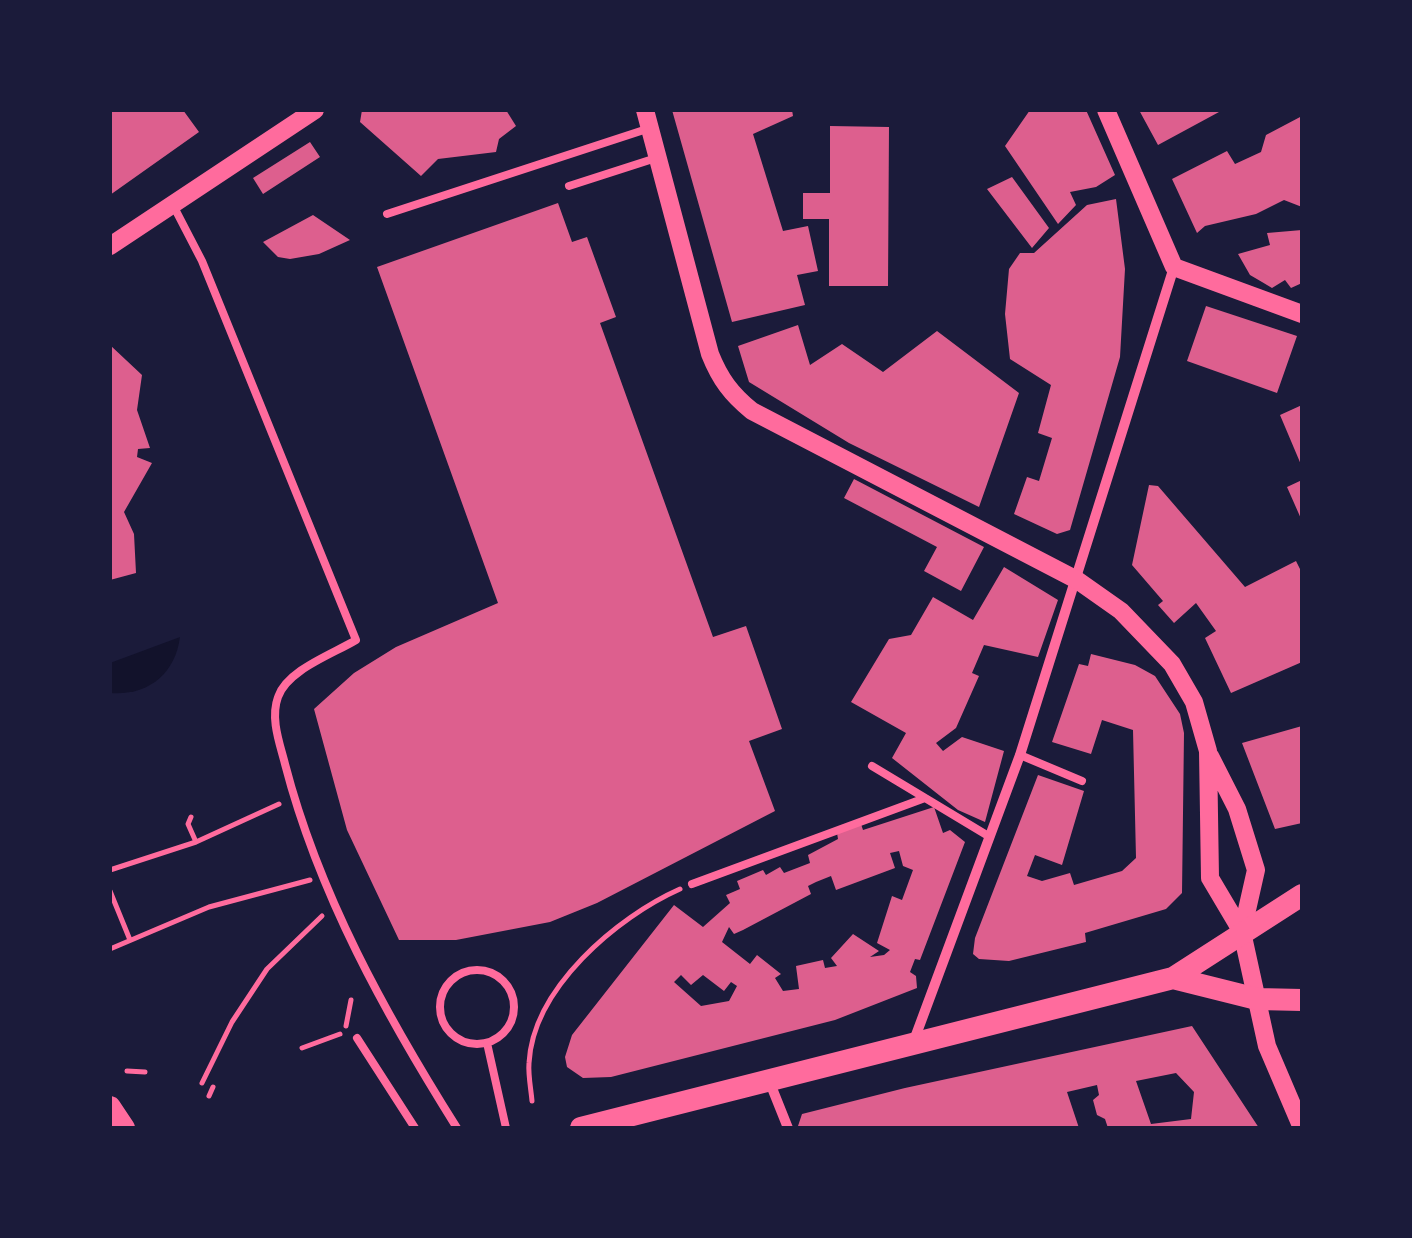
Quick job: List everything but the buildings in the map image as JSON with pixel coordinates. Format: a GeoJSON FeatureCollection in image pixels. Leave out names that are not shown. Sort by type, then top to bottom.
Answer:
{"type":"FeatureCollection","features":[{"type":"Feature","properties":{"kind":"main road"},"geometry":{"type":"LineString","coordinates":[[581,1128],[1173,978],[1302,895]]}},
{"type":"Feature","properties":{"kind":"main road"},"geometry":{"type":"LineString","coordinates":[[1173,978],[1257,999],[1302,1000]]}},
{"type":"Feature","properties":{"kind":"main road"},"geometry":{"type":"LineString","coordinates":[[110,1107],[124,1128]]}},
{"type":"Feature","properties":{"kind":"street"},"geometry":{"type":"LineString","coordinates":[[110,246],[315,110]]}},
{"type":"Feature","properties":{"kind":"street"},"geometry":{"type":"LineString","coordinates":[[913,1044],[1020,755],[1174,267],[1106,110]]}},
{"type":"Feature","properties":{"kind":"street"},"geometry":{"type":"LineString","coordinates":[[648,119],[710,354],[724,386],[752,411],[1077,580],[1121,611],[1172,664],[1194,702],[1208,751],[1253,856],[1256,870],[1242,932]]}},
{"type":"Feature","properties":{"kind":"street"},"geometry":{"type":"LineString","coordinates":[[1174,267],[1302,314]]}},
{"type":"Feature","properties":{"kind":"street"},"geometry":{"type":"LineString","coordinates":[[1208,751],[1210,878],[1242,932],[1277,1077],[1302,1128]]}},
{"type":"Feature","properties":{"kind":"street"},"geometry":{"type":"LineString","coordinates":[[768,1080],[788,1128]]}},
{"type":"Feature","properties":{"kind":"lane"},"geometry":{"type":"LineString","coordinates":[[387,214],[648,119]]}},
{"type":"Feature","properties":{"kind":"lane"},"geometry":{"type":"LineString","coordinates":[[568,186],[660,156]]}},
{"type":"Feature","properties":{"kind":"lane"},"geometry":{"type":"LineString","coordinates":[[173,205],[202,261],[356,640],[299,674],[284,686],[277,699],[276,726],[293,794],[322,878],[366,971],[457,1128]]}},
{"type":"Feature","properties":{"kind":"lane"},"geometry":{"type":"LineString","coordinates":[[1020,755],[1082,781]]}},
{"type":"Feature","properties":{"kind":"lane"},"geometry":{"type":"LineString","coordinates":[[872,766],[990,836]]}},
{"type":"Feature","properties":{"kind":"lane"},"geometry":{"type":"LineString","coordinates":[[692,884],[925,798]]}},
{"type":"Feature","properties":{"kind":"lane"},"geometry":{"type":"LineString","coordinates":[[488,971],[499,977],[512,996],[512,1019],[506,1030],[487,1043],[462,1041],[444,1025],[440,1000],[453,978],[464,972],[488,971]]}},
{"type":"Feature","properties":{"kind":"lane"},"geometry":{"type":"LineString","coordinates":[[357,1038],[415,1128]]}},
{"type":"Feature","properties":{"kind":"lane"},"geometry":{"type":"LineString","coordinates":[[487,1043],[506,1128]]}},
{"type":"Feature","properties":{"kind":"path"},"geometry":{"type":"LineString","coordinates":[[110,870],[196,842],[269,812],[293,794]]}},
{"type":"Feature","properties":{"kind":"path"},"geometry":{"type":"LineString","coordinates":[[191,817],[188,824],[196,842]]}},
{"type":"Feature","properties":{"kind":"path"},"geometry":{"type":"LineString","coordinates":[[110,949],[209,907],[322,878]]}},
{"type":"Feature","properties":{"kind":"path"},"geometry":{"type":"LineString","coordinates":[[532,1102],[529,1062],[534,1036],[578,961],[634,914],[692,884]]}},
{"type":"Feature","properties":{"kind":"path"},"geometry":{"type":"LineString","coordinates":[[110,891],[130,940]]}},
{"type":"Feature","properties":{"kind":"path"},"geometry":{"type":"LineString","coordinates":[[202,1082],[232,1022],[268,970],[334,904]]}},
{"type":"Feature","properties":{"kind":"path"},"geometry":{"type":"LineString","coordinates":[[302,1048],[344,1034]]}},
{"type":"Feature","properties":{"kind":"path"},"geometry":{"type":"LineString","coordinates":[[127,1072],[145,1072]]}},
{"type":"Feature","properties":{"kind":"path"},"geometry":{"type":"LineString","coordinates":[[209,1096],[213,1087]]}},
{"type":"Feature","properties":{"kind":"shaded area"},"geometry":{"type":"Polygon","coordinates":[[[180,637],[172,662],[157,680],[136,691],[110,693],[110,663],[180,637]]]}}]}
